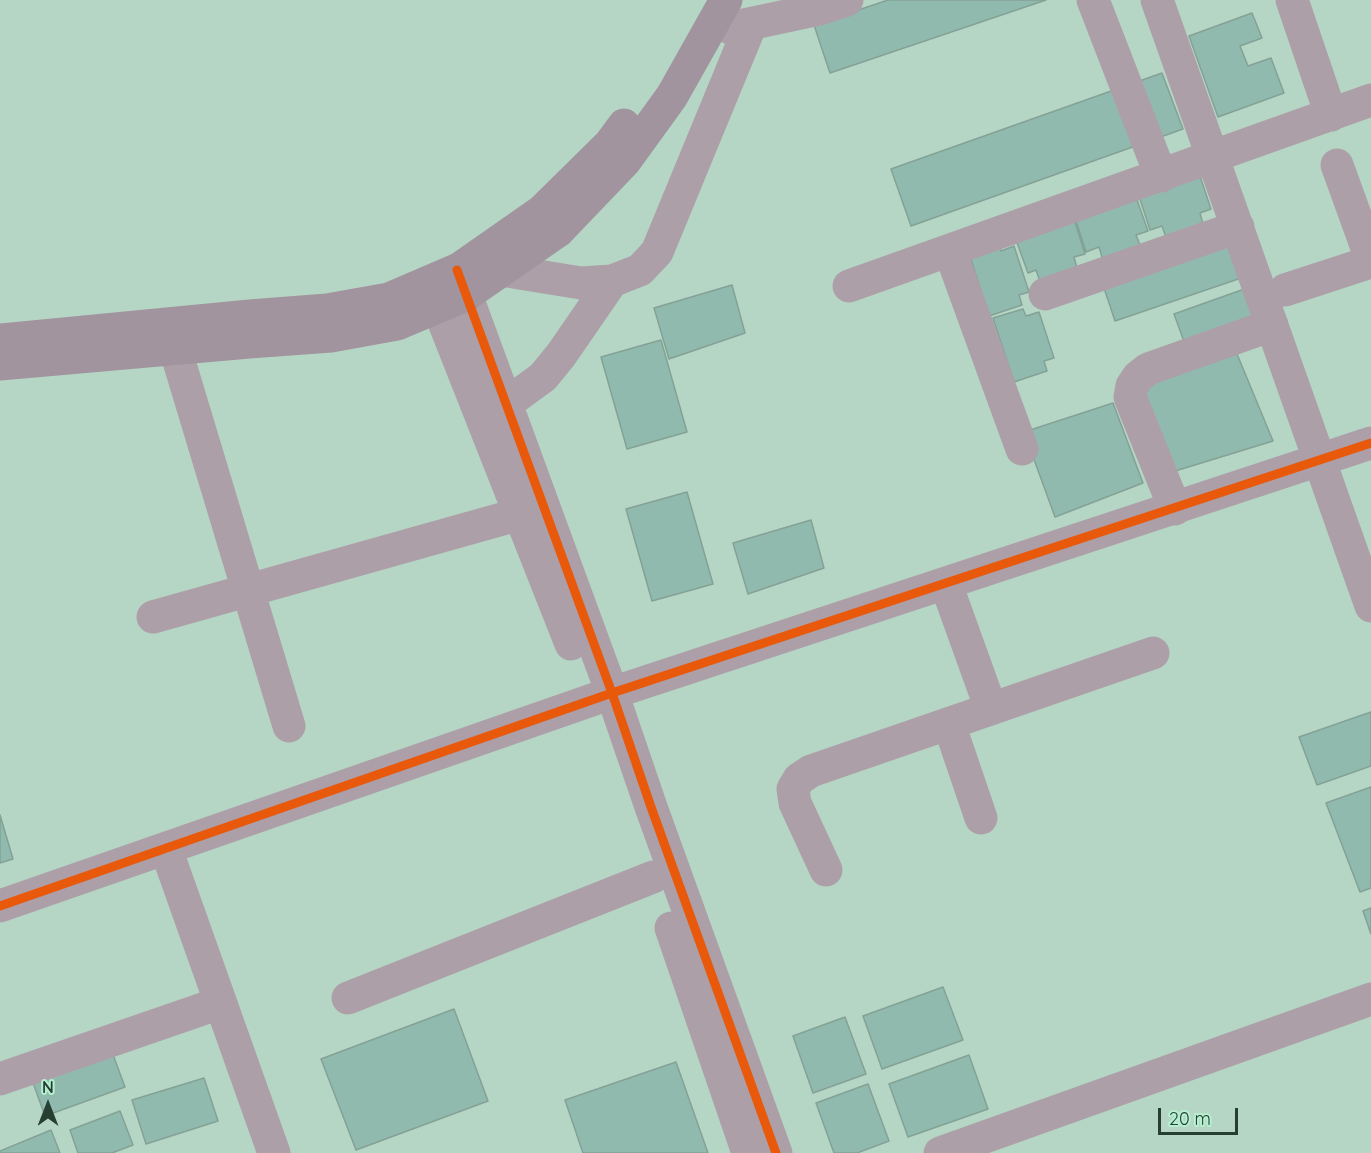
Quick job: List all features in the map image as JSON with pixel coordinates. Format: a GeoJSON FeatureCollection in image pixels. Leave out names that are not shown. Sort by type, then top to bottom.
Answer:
{"type":"FeatureCollection","features":[{"type":"Feature","properties":{"kind":"main road"},"geometry":{"type":"LineString","coordinates":[[0,364],[331,336],[397,324],[448,288],[542,211],[610,144],[653,86],[699,0]]}},
{"type":"Feature","properties":{"kind":"main road"},"geometry":{"type":"LineString","coordinates":[[0,340],[327,310],[448,288],[501,270],[558,231],[625,161],[672,96],[726,0]]}},
{"type":"Feature","properties":{"kind":"street"},"geometry":{"type":"LineString","coordinates":[[707,33],[819,9],[847,0]]}},
{"type":"Feature","properties":{"kind":"street"},"geometry":{"type":"LineString","coordinates":[[1093,0],[1161,176]]}},
{"type":"Feature","properties":{"kind":"street"},"geometry":{"type":"LineString","coordinates":[[1157,0],[1371,606]]}},
{"type":"Feature","properties":{"kind":"street"},"geometry":{"type":"LineString","coordinates":[[1292,0],[1331,115]]}},
{"type":"Feature","properties":{"kind":"street"},"geometry":{"type":"LineString","coordinates":[[501,270],[581,283],[612,281],[640,270],[657,252],[751,24]]}},
{"type":"Feature","properties":{"kind":"street"},"geometry":{"type":"LineString","coordinates":[[849,286],[1371,100]]}},
{"type":"Feature","properties":{"kind":"street"},"geometry":{"type":"LineString","coordinates":[[1285,290],[1371,261],[1337,165]]}},
{"type":"Feature","properties":{"kind":"street"},"geometry":{"type":"LineString","coordinates":[[1045,294],[1238,227]]}},
{"type":"Feature","properties":{"kind":"street"},"geometry":{"type":"LineString","coordinates":[[950,250],[1022,449]]}},
{"type":"Feature","properties":{"kind":"street"},"geometry":{"type":"LineString","coordinates":[[506,404],[543,377],[612,281]]}},
{"type":"Feature","properties":{"kind":"street"},"geometry":{"type":"LineString","coordinates":[[448,288],[506,404],[603,697],[653,877],[748,1153]]}},
{"type":"Feature","properties":{"kind":"street"},"geometry":{"type":"LineString","coordinates":[[448,288],[520,514],[651,807],[776,1153]]}},
{"type":"Feature","properties":{"kind":"street"},"geometry":{"type":"LineString","coordinates":[[1174,509],[1130,396],[1132,386],[1148,369],[1272,325]]}},
{"type":"Feature","properties":{"kind":"street"},"geometry":{"type":"LineString","coordinates":[[175,348],[289,726]]}},
{"type":"Feature","properties":{"kind":"street"},"geometry":{"type":"LineString","coordinates":[[0,906],[603,697],[1371,443]]}},
{"type":"Feature","properties":{"kind":"street"},"geometry":{"type":"LineString","coordinates":[[153,617],[520,514]]}},
{"type":"Feature","properties":{"kind":"street"},"geometry":{"type":"LineString","coordinates":[[946,584],[991,709]]}},
{"type":"Feature","properties":{"kind":"street"},"geometry":{"type":"LineString","coordinates":[[826,870],[795,803],[793,789],[799,779],[811,771],[1153,653]]}},
{"type":"Feature","properties":{"kind":"street"},"geometry":{"type":"LineString","coordinates":[[949,724],[981,818]]}},
{"type":"Feature","properties":{"kind":"street"},"geometry":{"type":"LineString","coordinates":[[166,849],[274,1153]]}},
{"type":"Feature","properties":{"kind":"street"},"geometry":{"type":"LineString","coordinates":[[348,998],[653,877]]}},
{"type":"Feature","properties":{"kind":"street"},"geometry":{"type":"LineString","coordinates":[[940,1153],[1371,999]]}},
{"type":"Feature","properties":{"kind":"street"},"geometry":{"type":"LineString","coordinates":[[0,1079],[220,1003]]}},
{"type":"Feature","properties":{"kind":"building"},"geometry":{"type":"Polygon","coordinates":[[[888,0],[1046,0],[830,73],[814,25],[888,0]]]}},
{"type":"Feature","properties":{"kind":"building"},"geometry":{"type":"Polygon","coordinates":[[[1252,13],[1262,38],[1240,46],[1248,66],[1271,58],[1284,93],[1218,117],[1189,36],[1252,13]]]}},
{"type":"Feature","properties":{"kind":"building"},"geometry":{"type":"Polygon","coordinates":[[[1162,73],[1183,129],[911,226],[891,169],[1162,73]]]}},
{"type":"Feature","properties":{"kind":"building"},"geometry":{"type":"Polygon","coordinates":[[[1200,176],[1211,209],[1200,213],[1203,224],[1169,246],[1162,226],[1150,230],[1139,196],[1200,176]]]}},
{"type":"Feature","properties":{"kind":"building"},"geometry":{"type":"Polygon","coordinates":[[[1136,197],[1148,231],[1136,235],[1140,245],[1105,267],[1099,247],[1086,252],[1075,218],[1136,197]]]}},
{"type":"Feature","properties":{"kind":"building"},"geometry":{"type":"Polygon","coordinates":[[[1074,219],[1085,254],[1074,257],[1077,268],[1043,290],[1036,270],[1028,273],[1016,240],[1074,219]]]}},
{"type":"Feature","properties":{"kind":"building"},"geometry":{"type":"Polygon","coordinates":[[[1232,233],[1247,276],[1115,321],[1101,279],[1232,233]]]}},
{"type":"Feature","properties":{"kind":"building"},"geometry":{"type":"Polygon","coordinates":[[[998,243],[1001,251],[1014,246],[1029,292],[1019,295],[1022,305],[989,316],[969,253],[998,243]]]}},
{"type":"Feature","properties":{"kind":"building"},"geometry":{"type":"Polygon","coordinates":[[[732,285],[745,333],[669,359],[654,308],[732,285]]]}},
{"type":"Feature","properties":{"kind":"building"},"geometry":{"type":"Polygon","coordinates":[[[1250,287],[1261,321],[1186,347],[1174,314],[1250,287]]]}},
{"type":"Feature","properties":{"kind":"building"},"geometry":{"type":"Polygon","coordinates":[[[1023,309],[1026,316],[1039,312],[1054,358],[1044,361],[1047,371],[1014,382],[993,318],[1023,309]]]}},
{"type":"Feature","properties":{"kind":"building"},"geometry":{"type":"Polygon","coordinates":[[[661,340],[687,432],[627,449],[601,357],[661,340]]]}},
{"type":"Feature","properties":{"kind":"building"},"geometry":{"type":"Polygon","coordinates":[[[1237,354],[1273,441],[1172,472],[1141,386],[1237,354]]]}},
{"type":"Feature","properties":{"kind":"building"},"geometry":{"type":"Polygon","coordinates":[[[1113,403],[1143,483],[1055,517],[1024,432],[1113,403]]]}},
{"type":"Feature","properties":{"kind":"building"},"geometry":{"type":"Polygon","coordinates":[[[687,492],[713,584],[652,601],[626,509],[687,492]]]}},
{"type":"Feature","properties":{"kind":"building"},"geometry":{"type":"Polygon","coordinates":[[[811,520],[824,568],[748,594],[733,543],[811,520]]]}},
{"type":"Feature","properties":{"kind":"building"},"geometry":{"type":"Polygon","coordinates":[[[1371,712],[1371,766],[1317,785],[1299,737],[1371,712]]]}},
{"type":"Feature","properties":{"kind":"building"},"geometry":{"type":"Polygon","coordinates":[[[1371,787],[1371,888],[1360,892],[1326,803],[1371,787]]]}},
{"type":"Feature","properties":{"kind":"building"},"geometry":{"type":"Polygon","coordinates":[[[0,815],[13,859],[0,863],[0,815]]]}},
{"type":"Feature","properties":{"kind":"building"},"geometry":{"type":"Polygon","coordinates":[[[1371,908],[1371,934],[1363,911],[1371,908]]]}},
{"type":"Feature","properties":{"kind":"building"},"geometry":{"type":"Polygon","coordinates":[[[943,987],[963,1040],[882,1069],[863,1016],[943,987]]]}},
{"type":"Feature","properties":{"kind":"building"},"geometry":{"type":"Polygon","coordinates":[[[454,1009],[488,1101],[356,1150],[321,1059],[454,1009]]]}},
{"type":"Feature","properties":{"kind":"building"},"geometry":{"type":"Polygon","coordinates":[[[845,1017],[866,1074],[813,1093],[793,1036],[845,1017]]]}},
{"type":"Feature","properties":{"kind":"building"},"geometry":{"type":"Polygon","coordinates":[[[112,1052],[125,1087],[45,1116],[32,1080],[112,1052]]]}},
{"type":"Feature","properties":{"kind":"building"},"geometry":{"type":"Polygon","coordinates":[[[969,1055],[988,1109],[908,1137],[889,1084],[969,1055]]]}},
{"type":"Feature","properties":{"kind":"building"},"geometry":{"type":"Polygon","coordinates":[[[676,1062],[708,1153],[583,1153],[565,1100],[676,1062]]]}},
{"type":"Feature","properties":{"kind":"building"},"geometry":{"type":"Polygon","coordinates":[[[204,1078],[218,1121],[146,1144],[132,1100],[204,1078]]]}},
{"type":"Feature","properties":{"kind":"building"},"geometry":{"type":"Polygon","coordinates":[[[868,1084],[889,1141],[857,1153],[834,1153],[816,1103],[868,1084]]]}},
{"type":"Feature","properties":{"kind":"building"},"geometry":{"type":"Polygon","coordinates":[[[120,1111],[133,1145],[112,1153],[78,1153],[70,1130],[120,1111]]]}},
{"type":"Feature","properties":{"kind":"building"},"geometry":{"type":"Polygon","coordinates":[[[51,1130],[60,1153],[0,1153],[0,1151],[51,1130]]]}},
{"type":"Feature","properties":{"kind":"cycle path"},"geometry":{"type":"LineString","coordinates":[[457,270],[612,693],[776,1153]]}},
{"type":"Feature","properties":{"kind":"cycle path"},"geometry":{"type":"LineString","coordinates":[[0,906],[612,693],[1371,443]]}}]}
